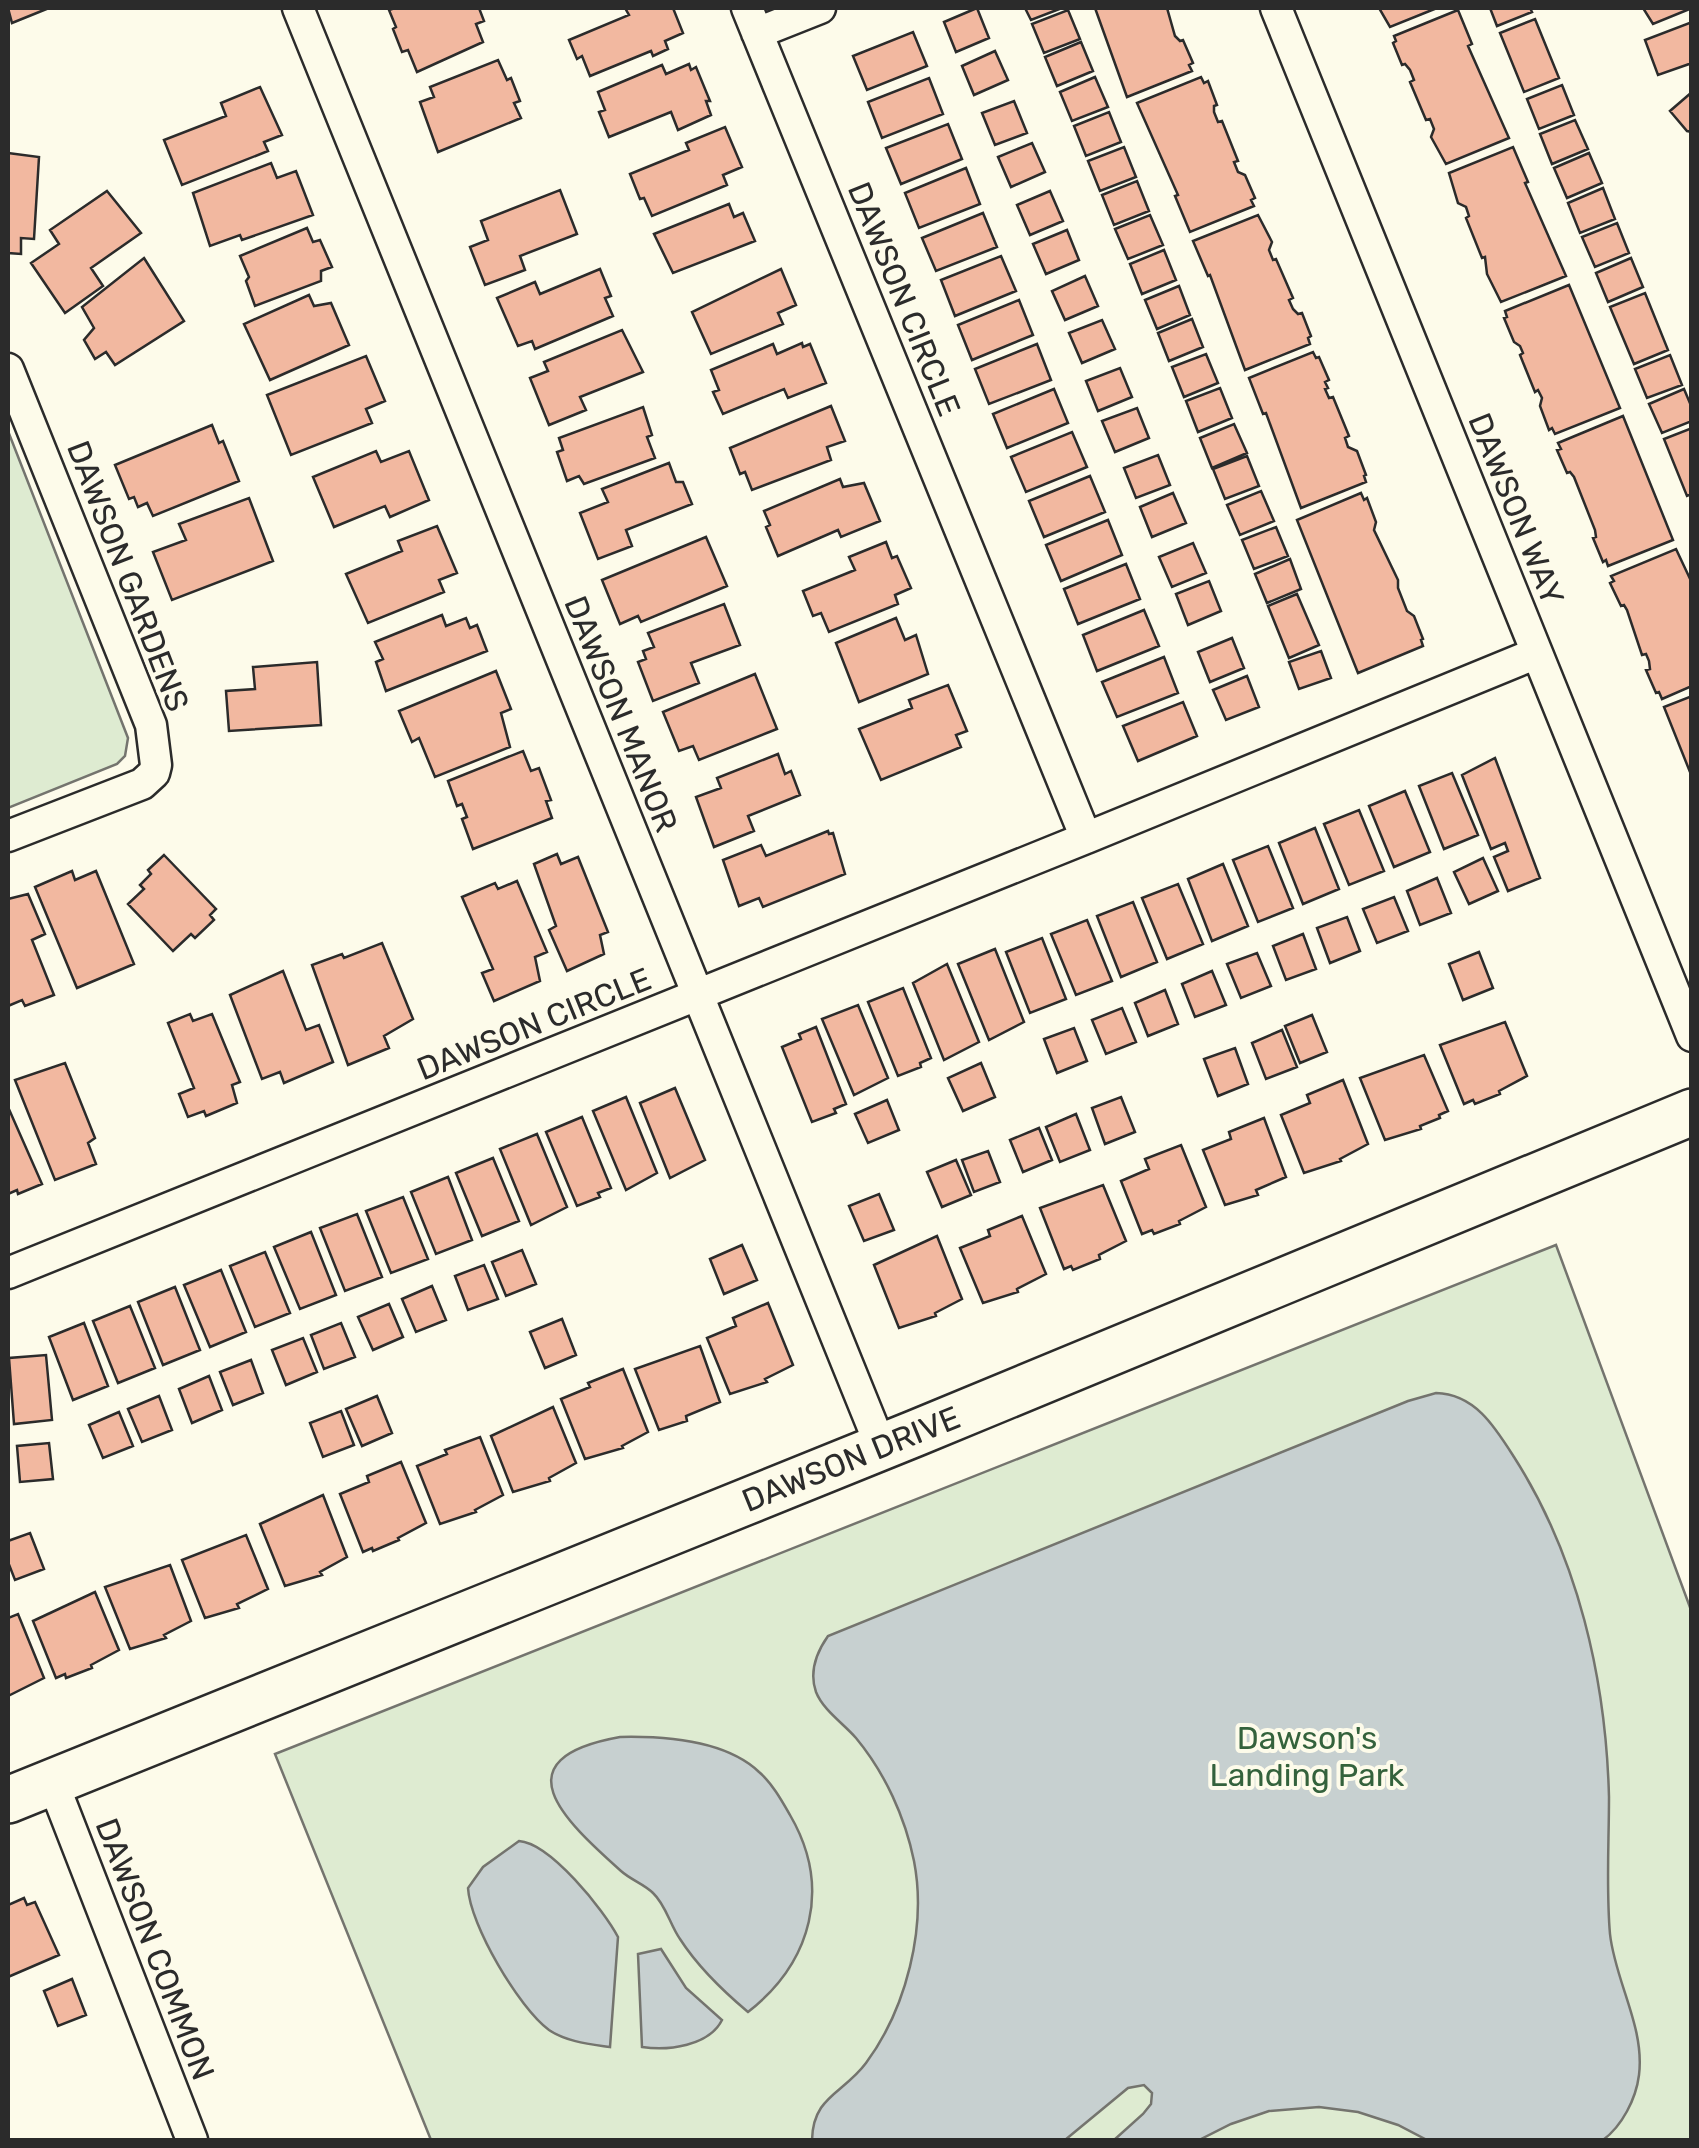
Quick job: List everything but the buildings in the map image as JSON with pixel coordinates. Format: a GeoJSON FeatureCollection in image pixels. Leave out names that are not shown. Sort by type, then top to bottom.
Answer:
{"type":"FeatureCollection","features":[{"type":"Feature","properties":{"kind":"street","name":"DAWSON MANOR"},"geometry":{"type":"LineString","coordinates":[[298,8],[881,1447]]}},
{"type":"Feature","properties":{"kind":"street"},"geometry":{"type":"LineString","coordinates":[[752,20],[820,8]]}},
{"type":"Feature","properties":{"kind":"street","name":"DAWSON WAY"},"geometry":{"type":"LineString","coordinates":[[1276,8],[1692,1036]]}},
{"type":"Feature","properties":{"kind":"street","name":"DAWSON CIRCLE"},"geometry":{"type":"LineString","coordinates":[[752,20],[1086,838]]}},
{"type":"Feature","properties":{"kind":"street","name":"DAWSON GARDENS"},"geometry":{"type":"LineString","coordinates":[[8,369],[138,689],[157,756],[154,773],[142,784],[8,836]]}},
{"type":"Feature","properties":{"kind":"street","name":"DAWSON CIRCLE"},"geometry":{"type":"LineString","coordinates":[[8,1273],[1537,653]]}},
{"type":"Feature","properties":{"kind":"street","name":"DAWSON DRIVE"},"geometry":{"type":"LineString","coordinates":[[8,1800],[881,1447],[1692,1112]]}},
{"type":"Feature","properties":{"kind":"street","name":"DAWSON COMMON"},"geometry":{"type":"LineString","coordinates":[[53,1783],[192,2140]]}},
{"type":"Feature","properties":{"kind":"green space"},"geometry":{"type":"Polygon","coordinates":[[[8,431],[128,738],[125,756],[117,764],[8,808],[8,431]]]}},
{"type":"Feature","properties":{"kind":"green space","name":"Dawson's Landing Park"},"geometry":{"type":"Polygon","coordinates":[[[1556,1245],[1691,1610],[1691,2140],[431,2140],[275,1754],[1556,1245]]]}},
{"type":"Feature","properties":{"kind":"shaded area"},"geometry":{"type":"Polygon","coordinates":[[[1436,1393],[1473,1406],[1507,1446],[1555,1536],[1584,1620],[1607,1753],[1610,1934],[1640,2057],[1635,2093],[1616,2127],[1603,2140],[1427,2140],[1358,2112],[1319,2107],[1269,2111],[1199,2140],[1114,2140],[1151,2104],[1152,2093],[1144,2085],[1128,2088],[1065,2140],[812,2140],[823,2104],[866,2063],[892,2018],[910,1967],[918,1913],[914,1861],[892,1796],[856,1738],[816,1692],[815,1663],[828,1636],[1436,1393]]]}},
{"type":"Feature","properties":{"kind":"shaded area"},"geometry":{"type":"Polygon","coordinates":[[[620,1737],[693,1742],[745,1761],[772,1787],[803,1842],[810,1869],[809,1922],[787,1970],[748,2012],[695,1959],[657,1898],[580,1832],[553,1793],[552,1776],[561,1760],[583,1747],[620,1737]]]}},
{"type":"Feature","properties":{"kind":"shaded area"},"geometry":{"type":"Polygon","coordinates":[[[519,1841],[546,1853],[560,1865],[589,1895],[618,1937],[610,2047],[563,2037],[537,2019],[511,1985],[477,1923],[468,1888],[483,1867],[519,1841]]]}},
{"type":"Feature","properties":{"kind":"shaded area"},"geometry":{"type":"Polygon","coordinates":[[[661,1949],[686,1988],[722,2020],[708,2036],[687,2045],[642,2047],[638,1954],[661,1949]]]}}]}
